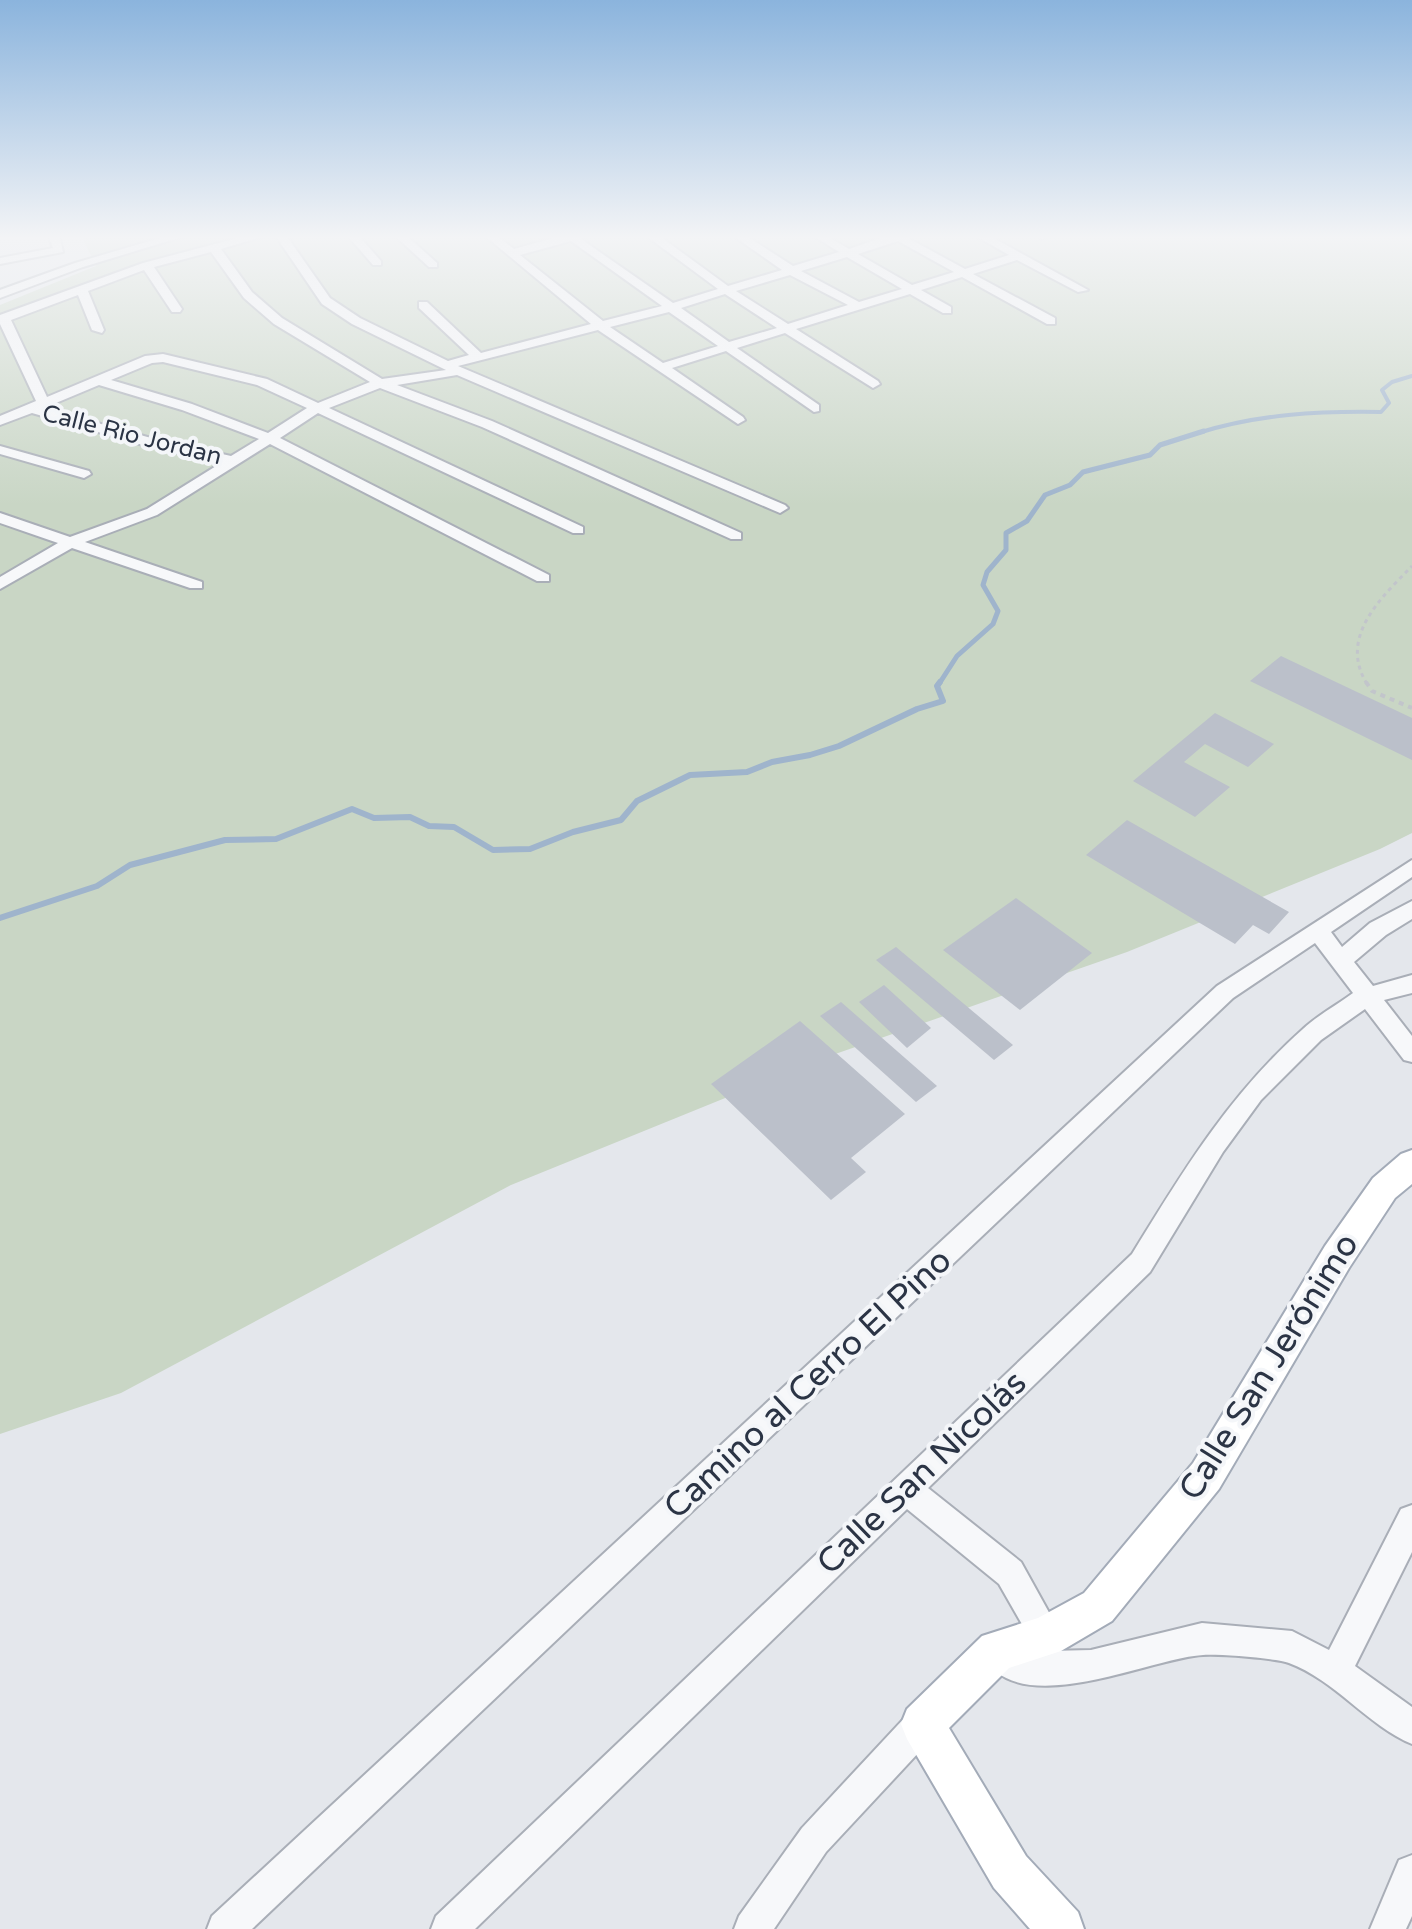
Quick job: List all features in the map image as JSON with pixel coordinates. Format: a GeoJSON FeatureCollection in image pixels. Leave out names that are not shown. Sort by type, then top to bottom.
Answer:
{"type":"FeatureCollection","features":[{"type":"Feature","properties":{"kind":"main road","name":"Calle San Jerónimo"},"geometry":{"type":"LineString","coordinates":[[922,1724],[997,1651],[1046,1636],[1098,1607],[1206,1476],[1337,1257],[1384,1188],[1412,1164]]}},
{"type":"Feature","properties":{"kind":"main road"},"geometry":{"type":"LineString","coordinates":[[922,1724],[1010,1872],[1061,1929]]}},
{"type":"Feature","properties":{"kind":"street"},"geometry":{"type":"LineString","coordinates":[[4,325],[37,406]]}},
{"type":"Feature","properties":{"kind":"street"},"geometry":{"type":"LineString","coordinates":[[96,325],[98,330]]}},
{"type":"Feature","properties":{"kind":"street"},"geometry":{"type":"LineString","coordinates":[[285,325],[380,383],[487,424],[736,536]]}},
{"type":"Feature","properties":{"kind":"street"},"geometry":{"type":"LineString","coordinates":[[366,325],[452,368],[780,508]]}},
{"type":"Feature","properties":{"kind":"street"},"geometry":{"type":"LineString","coordinates":[[444,325],[477,356]]}},
{"type":"Feature","properties":{"kind":"street"},"geometry":{"type":"LineString","coordinates":[[237,425],[317,408],[380,383],[441,376],[477,356],[605,325]]}},
{"type":"Feature","properties":{"kind":"street"},"geometry":{"type":"LineString","coordinates":[[693,325],[814,408]]}},
{"type":"Feature","properties":{"kind":"street"},"geometry":{"type":"LineString","coordinates":[[783,325],[873,384]]}},
{"type":"Feature","properties":{"kind":"street"},"geometry":{"type":"LineString","coordinates":[[663,367],[792,325]]}},
{"type":"Feature","properties":{"kind":"street"},"geometry":{"type":"LineString","coordinates":[[601,326],[738,420]]}},
{"type":"Feature","properties":{"kind":"street"},"geometry":{"type":"LineString","coordinates":[[0,421],[150,359],[163,358],[262,382],[578,530]]}},
{"type":"Feature","properties":{"kind":"street"},"geometry":{"type":"LineString","coordinates":[[101,381],[187,407],[270,438],[543,578]]}},
{"type":"Feature","properties":{"kind":"street","name":"Calle Rio Jordan"},"geometry":{"type":"LineString","coordinates":[[37,406],[148,442],[233,461]]}},
{"type":"Feature","properties":{"kind":"street"},"geometry":{"type":"LineString","coordinates":[[0,584],[71,542],[152,512],[317,408]]}},
{"type":"Feature","properties":{"kind":"street"},"geometry":{"type":"LineString","coordinates":[[0,450],[84,474]]}},
{"type":"Feature","properties":{"kind":"street"},"geometry":{"type":"LineString","coordinates":[[0,518],[196,585]]}},
{"type":"Feature","properties":{"kind":"street","name":"Camino al Cerro El Pino"},"geometry":{"type":"LineString","coordinates":[[225,1929],[1225,992],[1412,867]]}},
{"type":"Feature","properties":{"kind":"street"},"geometry":{"type":"LineString","coordinates":[[1340,961],[1378,929],[1412,909]]}},
{"type":"Feature","properties":{"kind":"street"},"geometry":{"type":"LineString","coordinates":[[1317,930],[1412,1053]]}},
{"type":"Feature","properties":{"kind":"street"},"geometry":{"type":"LineString","coordinates":[[1366,996],[1412,984]]}},
{"type":"Feature","properties":{"kind":"street","name":"Calle San Nicolás"},"geometry":{"type":"LineString","coordinates":[[449,1929],[1141,1263],[1214,1144],[1253,1093],[1313,1033],[1366,996]]}},
{"type":"Feature","properties":{"kind":"street"},"geometry":{"type":"LineString","coordinates":[[906,1489],[1010,1573],[1046,1636]]}},
{"type":"Feature","properties":{"kind":"street"},"geometry":{"type":"LineString","coordinates":[[1335,1672],[1412,1520]]}},
{"type":"Feature","properties":{"kind":"street"},"geometry":{"type":"LineString","coordinates":[[997,1651],[1020,1668],[1091,1666],[1202,1639],[1292,1647],[1335,1672],[1412,1727]]}},
{"type":"Feature","properties":{"kind":"street","name":"Calle San Jerónimo"},"geometry":{"type":"LineString","coordinates":[[752,1929],[814,1840],[922,1724]]}},
{"type":"Feature","properties":{"kind":"path"},"geometry":{"type":"LineString","coordinates":[[1412,566],[1382,597],[1357,637],[1362,675],[1372,691],[1412,708]]}},
{"type":"Feature","properties":{"kind":"green space"},"geometry":{"type":"Polygon","coordinates":[[[0,325],[1412,325],[1412,833],[1380,849],[1127,952],[821,1059],[511,1185],[121,1393],[0,1434],[0,325]]]}},
{"type":"Feature","properties":{"kind":"building"},"geometry":{"type":"Polygon","coordinates":[[[1281,656],[1412,718],[1412,760],[1250,681],[1281,656]]]}},
{"type":"Feature","properties":{"kind":"building"},"geometry":{"type":"Polygon","coordinates":[[[1215,713],[1274,744],[1248,767],[1205,744],[1184,762],[1230,787],[1195,817],[1133,781],[1215,713]]]}},
{"type":"Feature","properties":{"kind":"building"},"geometry":{"type":"Polygon","coordinates":[[[1127,820],[1289,912],[1269,934],[1253,925],[1235,944],[1086,855],[1127,820]]]}},
{"type":"Feature","properties":{"kind":"building"},"geometry":{"type":"Polygon","coordinates":[[[1016,898],[1092,953],[1020,1010],[943,950],[1016,898]]]}},
{"type":"Feature","properties":{"kind":"building"},"geometry":{"type":"Polygon","coordinates":[[[896,947],[1013,1045],[994,1060],[876,960],[896,947]]]}},
{"type":"Feature","properties":{"kind":"building"},"geometry":{"type":"Polygon","coordinates":[[[884,985],[931,1028],[907,1048],[859,1002],[884,985]]]}},
{"type":"Feature","properties":{"kind":"building"},"geometry":{"type":"Polygon","coordinates":[[[841,1002],[937,1086],[916,1102],[820,1016],[841,1002]]]}},
{"type":"Feature","properties":{"kind":"building"},"geometry":{"type":"Polygon","coordinates":[[[800,1021],[905,1114],[851,1158],[866,1172],[831,1200],[711,1084],[800,1021]]]}},
{"type":"Feature","properties":{"kind":"waterway"},"geometry":{"type":"LineString","coordinates":[[1198,433],[1288,415],[1381,412],[1389,403],[1382,390],[1392,382],[1412,376]]}},
{"type":"Feature","properties":{"kind":"waterway"},"geometry":{"type":"LineString","coordinates":[[939,684],[957,656],[993,624],[998,611],[983,585],[987,572],[1006,550],[1006,533],[1027,521],[1045,495],[1070,485],[1083,472],[1150,455],[1160,445],[1204,431]]}},
{"type":"Feature","properties":{"kind":"waterway"},"geometry":{"type":"LineString","coordinates":[[0,918],[97,886],[130,865],[225,840],[276,839],[352,809],[374,818],[410,817],[429,826],[454,827],[493,850],[530,849],[573,832],[621,820],[637,801],[690,775],[747,772],[772,762],[839,746],[917,709],[943,701],[937,686],[940,682]]}}]}
